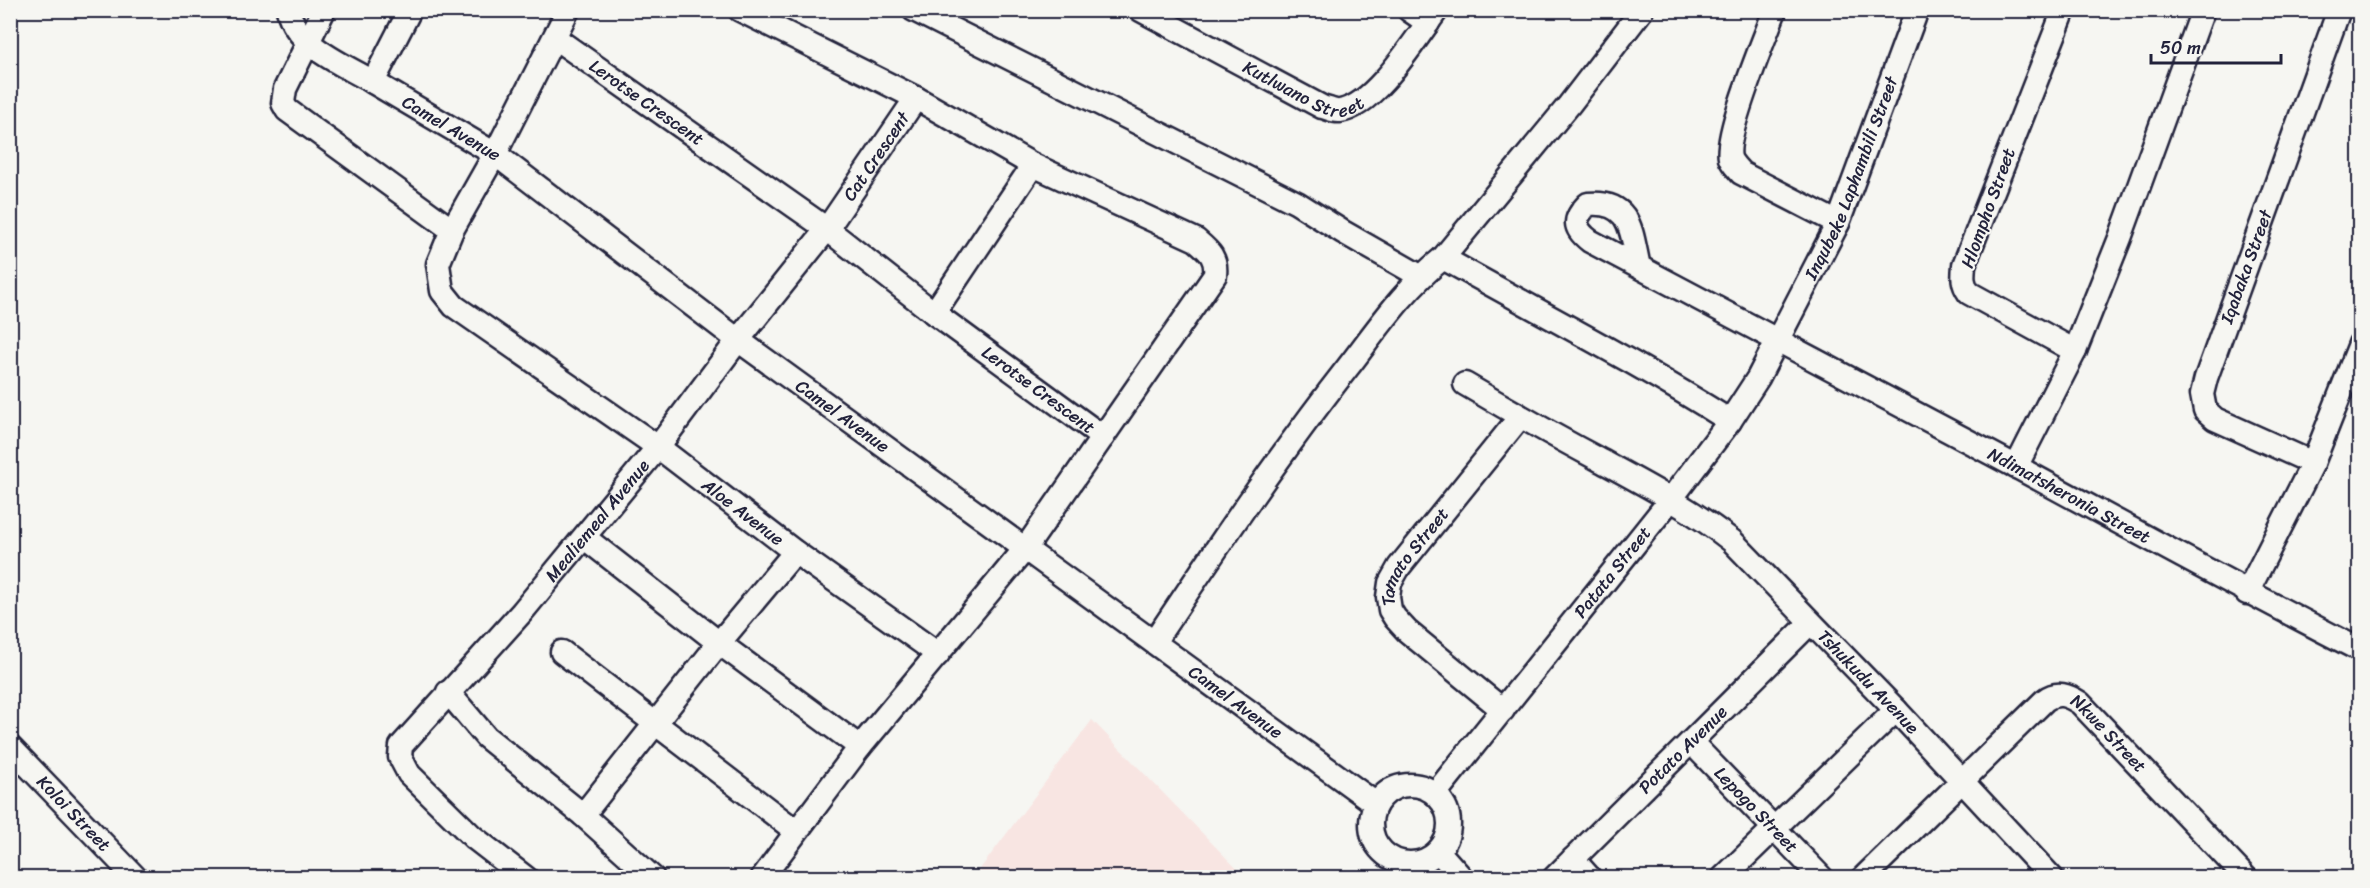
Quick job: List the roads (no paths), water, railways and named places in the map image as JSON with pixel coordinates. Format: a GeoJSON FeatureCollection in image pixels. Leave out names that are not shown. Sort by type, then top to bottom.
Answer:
{"type":"FeatureCollection","features":[{"type":"Feature","properties":{"kind":"street"},"geometry":{"type":"LineString","coordinates":[[288,10],[290,18],[308,43]]}},
{"type":"Feature","properties":{"kind":"street"},"geometry":{"type":"LineString","coordinates":[[324,10],[285,89],[286,110],[452,230]]}},
{"type":"Feature","properties":{"kind":"street"},"geometry":{"type":"LineString","coordinates":[[373,82],[410,10]]}},
{"type":"Feature","properties":{"kind":"street"},"geometry":{"type":"LineString","coordinates":[[495,154],[568,10]]}},
{"type":"Feature","properties":{"kind":"street","name":"Cat Crescent"},"geometry":{"type":"LineString","coordinates":[[738,340],[827,229],[916,98],[740,10]]}},
{"type":"Feature","properties":{"kind":"street"},"geometry":{"type":"LineString","coordinates":[[914,10],[1297,203],[1420,276]]}},
{"type":"Feature","properties":{"kind":"street","name":"Kutlwano Street"},"geometry":{"type":"LineString","coordinates":[[1142,10],[1322,107],[1338,112],[1351,108],[1368,98],[1381,85],[1424,15]]}},
{"type":"Feature","properties":{"kind":"street"},"geometry":{"type":"LineString","coordinates":[[1154,642],[1216,548],[1316,406],[1420,276],[1443,258],[1569,105],[1642,10]]}},
{"type":"Feature","properties":{"kind":"street"},"geometry":{"type":"LineString","coordinates":[[1775,10],[1736,118],[1731,137],[1730,158],[1741,173],[1838,223]]}},
{"type":"Feature","properties":{"kind":"street","name":"Inqubeke Laphambili Street"},"geometry":{"type":"LineString","coordinates":[[1778,342],[1838,223],[1917,10]]}},
{"type":"Feature","properties":{"kind":"street","name":"Hlompho Street"},"geometry":{"type":"LineString","coordinates":[[2064,10],[1964,265],[1963,278],[1964,286],[1969,293],[2075,351]]}},
{"type":"Feature","properties":{"kind":"street"},"geometry":{"type":"LineString","coordinates":[[2016,467],[2075,351],[2120,238],[2203,10]]}},
{"type":"Feature","properties":{"kind":"street","name":"Iqabaka Street"},"geometry":{"type":"LineString","coordinates":[[2313,463],[2215,419],[2205,411],[2202,394],[2339,10]]}},
{"type":"Feature","properties":{"kind":"street","name":"Lerotse Crescent"},"geometry":{"type":"LineString","coordinates":[[555,38],[827,229],[934,313],[1103,437],[1210,286],[1215,275],[1216,263],[1213,255],[1177,230],[1033,165],[916,98]]}},
{"type":"Feature","properties":{"kind":"street","name":"Camel Avenue"},"geometry":{"type":"LineString","coordinates":[[308,43],[495,154],[738,340],[1376,804]]}},
{"type":"Feature","properties":{"kind":"street","name":"Aloe Avenue"},"geometry":{"type":"LineString","coordinates":[[495,154],[452,230],[438,264],[441,291],[454,306],[658,447],[795,552],[938,654]]}},
{"type":"Feature","properties":{"kind":"street"},"geometry":{"type":"LineString","coordinates":[[934,313],[1033,165]]}},
{"type":"Feature","properties":{"kind":"street"},"geometry":{"type":"LineString","coordinates":[[1443,258],[1578,334],[1610,349],[1730,421]]}},
{"type":"Feature","properties":{"kind":"street","name":"Ndimatsheronia Street"},"geometry":{"type":"LineString","coordinates":[[1639,267],[2016,467],[2247,593],[2359,650]]}},
{"type":"Feature","properties":{"kind":"street","name":"Mealiemeal Avenue"},"geometry":{"type":"LineString","coordinates":[[526,878],[472,837],[404,767],[400,750],[404,740],[522,612],[585,538],[658,447],[738,340]]}},
{"type":"Feature","properties":{"kind":"street","name":"Patata Street"},"geometry":{"type":"LineString","coordinates":[[1435,794],[1671,499],[1730,421],[1778,342]]}},
{"type":"Feature","properties":{"kind":"street"},"geometry":{"type":"LineString","coordinates":[[2247,593],[2313,463],[2360,344]]}},
{"type":"Feature","properties":{"kind":"street"},"geometry":{"type":"LineString","coordinates":[[1465,384],[1520,417],[1671,499]]}},
{"type":"Feature","properties":{"kind":"street","name":"Tamato Street"},"geometry":{"type":"LineString","coordinates":[[1503,710],[1407,631],[1390,610],[1388,597],[1390,584],[1411,551],[1520,417]]}},
{"type":"Feature","properties":{"kind":"street"},"geometry":{"type":"LineString","coordinates":[[762,878],[860,747],[1025,549],[1103,437]]}},
{"type":"Feature","properties":{"kind":"street","name":"Tshukudu Avenue"},"geometry":{"type":"LineString","coordinates":[[1671,499],[1708,522],[1732,541],[1896,710],[2052,878]]}},
{"type":"Feature","properties":{"kind":"street"},"geometry":{"type":"LineString","coordinates":[[585,538],[719,643],[860,747]]}},
{"type":"Feature","properties":{"kind":"street"},"geometry":{"type":"LineString","coordinates":[[583,815],[719,643],[795,552]]}},
{"type":"Feature","properties":{"kind":"street","name":"Potato Avenue"},"geometry":{"type":"LineString","coordinates":[[1554,878],[1810,623]]}},
{"type":"Feature","properties":{"kind":"street"},"geometry":{"type":"LineString","coordinates":[[561,652],[796,831]]}},
{"type":"Feature","properties":{"kind":"street"},"geometry":{"type":"LineString","coordinates":[[448,692],[486,737],[583,815],[653,878]]}},
{"type":"Feature","properties":{"kind":"street","name":"Nkwe Street"},"geometry":{"type":"LineString","coordinates":[[1960,781],[2045,700],[2058,694],[2068,695],[2080,703],[2246,878]]}},
{"type":"Feature","properties":{"kind":"street"},"geometry":{"type":"LineString","coordinates":[[1723,878],[1896,710]]}},
{"type":"Feature","properties":{"kind":"street","name":"Lepogo Street"},"geometry":{"type":"LineString","coordinates":[[1690,742],[1822,878]]}},
{"type":"Feature","properties":{"kind":"street","name":"Koloi Street"},"geometry":{"type":"LineString","coordinates":[[10,747],[136,878]]}},
{"type":"Feature","properties":{"kind":"street"},"geometry":{"type":"LineString","coordinates":[[1863,878],[1960,781]]}},
{"type":"Feature","properties":{"kind":"street"},"geometry":{"type":"LineString","coordinates":[[1399,786],[1424,787],[1435,794],[1446,809],[1449,828],[1445,840],[1438,851],[1427,859],[1402,862],[1389,857],[1380,849],[1373,837],[1372,812],[1376,804],[1387,792],[1399,786]]}},
{"type":"Feature","properties":{"kind":"street"},"geometry":{"type":"LineString","coordinates":[[1438,851],[1462,878]]}},
{"type":"Feature","properties":{"kind":"street"},"geometry":{"type":"LineString","coordinates":[[1573,859],[1590,878]]}}]}
